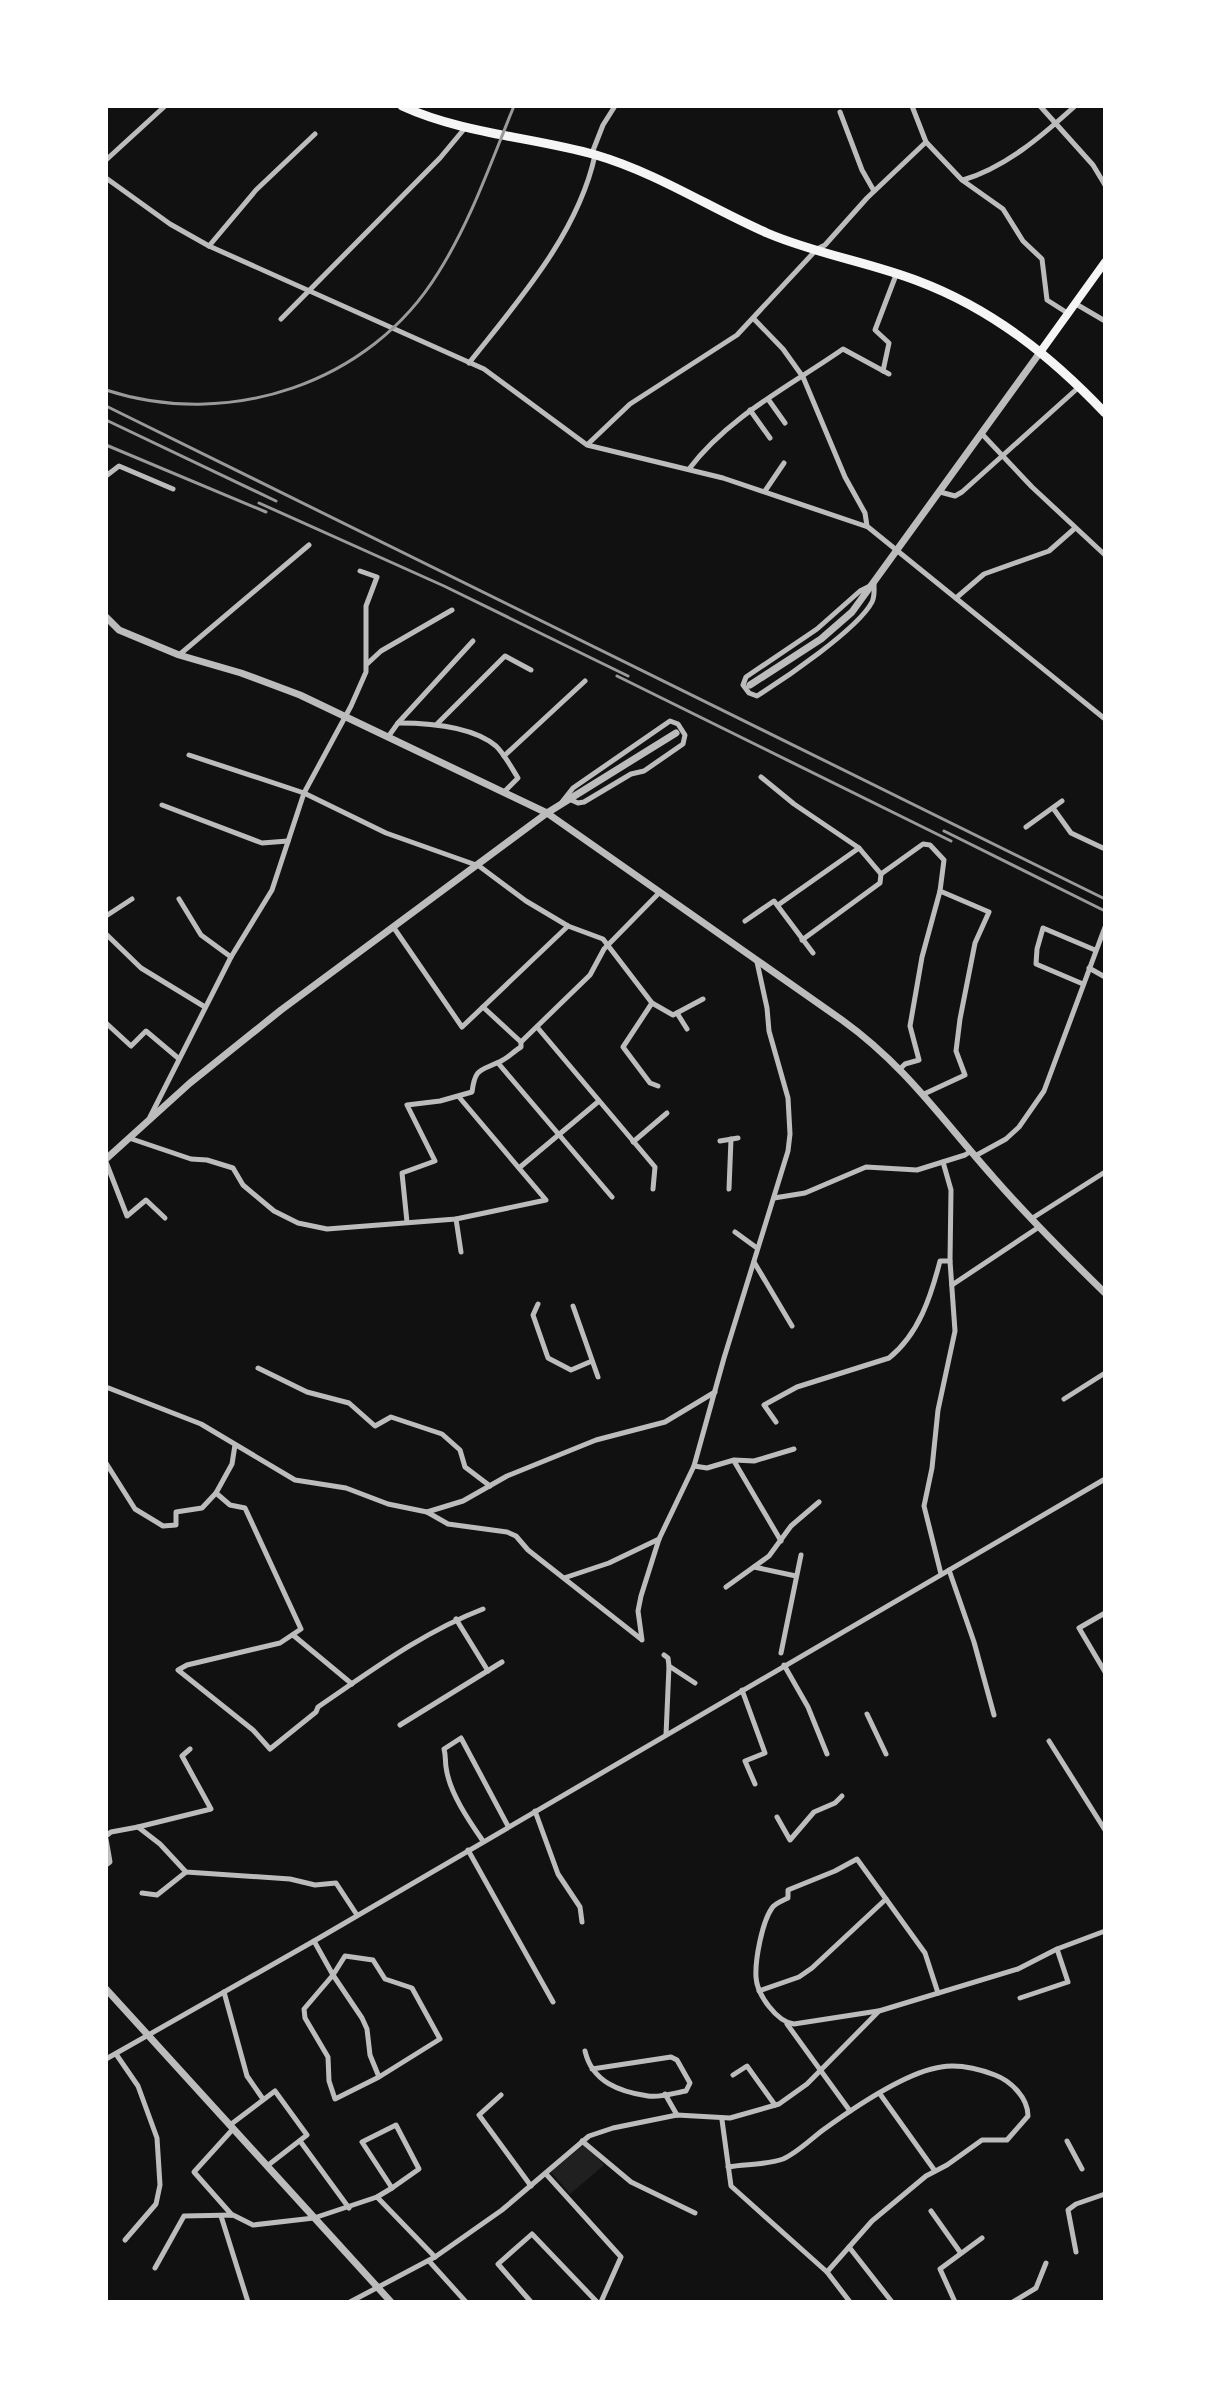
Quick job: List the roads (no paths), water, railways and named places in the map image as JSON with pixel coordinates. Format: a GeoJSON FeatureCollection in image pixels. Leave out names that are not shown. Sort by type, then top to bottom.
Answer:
{"type":"FeatureCollection","features":[{"type":"Feature","properties":{"kind":"highway"},"geometry":{"type":"LineString","coordinates":[[402,106],[489,134],[527,139],[622,163],[768,233],[952,295],[1014,330],[1080,386],[1105,413]]}},
{"type":"Feature","properties":{"kind":"main road"},"geometry":{"type":"LineString","coordinates":[[1041,351],[1105,262]]}},
{"type":"Feature","properties":{"kind":"street"},"geometry":{"type":"LineString","coordinates":[[106,160],[165,106]]}},
{"type":"Feature","properties":{"kind":"street"},"geometry":{"type":"LineString","coordinates":[[469,363],[563,235],[603,125],[615,106]]}},
{"type":"Feature","properties":{"kind":"street"},"geometry":{"type":"LineString","coordinates":[[912,106],[926,142],[962,180],[1003,209],[1023,241],[1042,259],[1047,300],[1069,314]]}},
{"type":"Feature","properties":{"kind":"street"},"geometry":{"type":"LineString","coordinates":[[1040,106],[1093,165],[1105,185]]}},
{"type":"Feature","properties":{"kind":"street"},"geometry":{"type":"LineString","coordinates":[[962,180],[998,165],[1025,149],[1075,106]]}},
{"type":"Feature","properties":{"kind":"street"},"geometry":{"type":"LineString","coordinates":[[840,112],[862,170],[874,191]]}},
{"type":"Feature","properties":{"kind":"street"},"geometry":{"type":"LineString","coordinates":[[281,319],[440,158],[465,127]]}},
{"type":"Feature","properties":{"kind":"street"},"geometry":{"type":"LineString","coordinates":[[209,246],[256,190],[315,134]]}},
{"type":"Feature","properties":{"kind":"street"},"geometry":{"type":"LineString","coordinates":[[587,445],[630,404],[720,347],[754,319],[817,249],[825,245],[874,191],[926,142]]}},
{"type":"Feature","properties":{"kind":"street"},"geometry":{"type":"LineString","coordinates":[[106,178],[170,224],[209,246],[469,363],[506,384],[587,445],[765,491],[868,527],[1105,719]]}},
{"type":"Feature","properties":{"kind":"street"},"geometry":{"type":"LineString","coordinates":[[689,469],[720,433],[843,349],[886,373],[889,343],[875,330],[897,274]]}},
{"type":"Feature","properties":{"kind":"street"},"geometry":{"type":"LineString","coordinates":[[1076,304],[1105,321]]}},
{"type":"Feature","properties":{"kind":"street"},"geometry":{"type":"LineString","coordinates":[[754,319],[783,349],[803,377],[845,477],[865,513],[868,527]]}},
{"type":"Feature","properties":{"kind":"street"},"geometry":{"type":"LineString","coordinates":[[750,685],[828,633],[852,612],[1041,351]]}},
{"type":"Feature","properties":{"kind":"street"},"geometry":{"type":"LineString","coordinates":[[940,492],[955,496],[962,492],[1080,386]]}},
{"type":"Feature","properties":{"kind":"street"},"geometry":{"type":"LineString","coordinates":[[768,399],[785,423]]}},
{"type":"Feature","properties":{"kind":"street"},"geometry":{"type":"LineString","coordinates":[[750,410],[770,438]]}},
{"type":"Feature","properties":{"kind":"street"},"geometry":{"type":"LineString","coordinates":[[982,434],[1074,529],[1105,555]]}},
{"type":"Feature","properties":{"kind":"street"},"geometry":{"type":"LineString","coordinates":[[765,491],[784,463]]}},
{"type":"Feature","properties":{"kind":"street"},"geometry":{"type":"LineString","coordinates":[[106,476],[119,466],[173,489]]}},
{"type":"Feature","properties":{"kind":"street"},"geometry":{"type":"LineString","coordinates":[[956,598],[972,581],[1049,551],[1074,529]]}},
{"type":"Feature","properties":{"kind":"street"},"geometry":{"type":"LineString","coordinates":[[179,655],[309,545]]}},
{"type":"Feature","properties":{"kind":"street"},"geometry":{"type":"LineString","coordinates":[[149,1119],[231,957],[272,890],[304,793],[366,672],[366,606],[377,577],[360,571]]}},
{"type":"Feature","properties":{"kind":"street"},"geometry":{"type":"LineString","coordinates":[[874,584],[874,599],[851,625],[796,671],[757,696],[749,693],[743,685],[746,677],[817,629],[860,591],[874,584]]}},
{"type":"Feature","properties":{"kind":"street"},"geometry":{"type":"LineString","coordinates":[[367,665],[381,651],[452,610]]}},
{"type":"Feature","properties":{"kind":"street"},"geometry":{"type":"LineString","coordinates":[[107,623],[179,655],[271,684],[346,716],[547,813],[867,1038],[901,1068],[1031,1219],[1105,1293]]}},
{"type":"Feature","properties":{"kind":"street"},"geometry":{"type":"LineString","coordinates":[[388,737],[473,641]]}},
{"type":"Feature","properties":{"kind":"street"},"geometry":{"type":"LineString","coordinates":[[437,724],[505,656],[531,670]]}},
{"type":"Feature","properties":{"kind":"street"},"geometry":{"type":"LineString","coordinates":[[504,756],[585,681]]}},
{"type":"Feature","properties":{"kind":"street"},"geometry":{"type":"LineString","coordinates":[[559,806],[573,788],[670,721],[678,724],[685,735],[683,744],[644,771],[631,774],[584,802],[569,799]]}},
{"type":"Feature","properties":{"kind":"street"},"geometry":{"type":"LineString","coordinates":[[398,723],[437,724],[480,737],[497,747],[518,778],[504,792]]}},
{"type":"Feature","properties":{"kind":"street"},"geometry":{"type":"LineString","coordinates":[[165,1218],[146,1200],[127,1216],[106,1160],[128,1138],[252,1032],[547,813],[676,733]]}},
{"type":"Feature","properties":{"kind":"street"},"geometry":{"type":"LineString","coordinates":[[189,755],[304,793],[386,833],[479,866],[526,901],[568,926],[603,939],[652,1003],[673,1015],[703,999]]}},
{"type":"Feature","properties":{"kind":"street"},"geometry":{"type":"LineString","coordinates":[[761,777],[794,804],[859,848],[881,874],[880,883],[802,940]]}},
{"type":"Feature","properties":{"kind":"street"},"geometry":{"type":"LineString","coordinates":[[1026,827],[1062,801]]}},
{"type":"Feature","properties":{"kind":"street"},"geometry":{"type":"LineString","coordinates":[[162,805],[262,843],[288,841]]}},
{"type":"Feature","properties":{"kind":"street"},"geometry":{"type":"LineString","coordinates":[[1053,808],[1071,833],[1105,849]]}},
{"type":"Feature","properties":{"kind":"street"},"geometry":{"type":"LineString","coordinates":[[881,874],[923,844],[930,845],[944,860],[910,1026],[919,1060],[901,1068]]}},
{"type":"Feature","properties":{"kind":"street"},"geometry":{"type":"LineString","coordinates":[[778,905],[859,848]]}},
{"type":"Feature","properties":{"kind":"street"},"geometry":{"type":"LineString","coordinates":[[924,1094],[965,1075],[956,1051],[960,1019],[975,943],[989,912],[940,891]]}},
{"type":"Feature","properties":{"kind":"street"},"geometry":{"type":"LineString","coordinates":[[407,1222],[402,1173],[435,1161],[407,1105],[472,1092],[474,1077],[483,1066],[498,1063],[521,1047],[521,1042],[590,975],[604,949],[659,893]]}},
{"type":"Feature","properties":{"kind":"street"},"geometry":{"type":"LineString","coordinates":[[106,916],[132,899]]}},
{"type":"Feature","properties":{"kind":"street"},"geometry":{"type":"LineString","coordinates":[[179,899],[201,935],[231,957]]}},
{"type":"Feature","properties":{"kind":"street"},"geometry":{"type":"LineString","coordinates":[[745,921],[774,901],[813,953]]}},
{"type":"Feature","properties":{"kind":"street"},"geometry":{"type":"LineString","coordinates":[[394,928],[462,1027],[568,926]]}},
{"type":"Feature","properties":{"kind":"street"},"geometry":{"type":"LineString","coordinates":[[774,1198],[805,1193],[866,1167],[917,1170],[973,1154],[1006,1139],[1027,1118],[1051,1075],[1105,927]]}},
{"type":"Feature","properties":{"kind":"street"},"geometry":{"type":"LineString","coordinates":[[1083,984],[1036,964],[1043,928],[1095,950]]}},
{"type":"Feature","properties":{"kind":"street"},"geometry":{"type":"LineString","coordinates":[[106,934],[141,968],[205,1007]]}},
{"type":"Feature","properties":{"kind":"street"},"geometry":{"type":"LineString","coordinates":[[106,1387],[186,1417],[295,1480],[346,1488],[388,1504],[427,1512],[448,1524],[507,1532],[642,1640],[638,1611],[641,1596],[659,1539],[694,1466],[774,1198],[790,1134],[788,1098],[769,1031],[757,960]]}},
{"type":"Feature","properties":{"kind":"street"},"geometry":{"type":"LineString","coordinates":[[1089,968],[1105,977]]}},
{"type":"Feature","properties":{"kind":"street"},"geometry":{"type":"LineString","coordinates":[[652,1003],[623,1047],[650,1083],[658,1086]]}},
{"type":"Feature","properties":{"kind":"street"},"geometry":{"type":"LineString","coordinates":[[483,1007],[521,1042]]}},
{"type":"Feature","properties":{"kind":"street"},"geometry":{"type":"LineString","coordinates":[[677,1013],[687,1029]]}},
{"type":"Feature","properties":{"kind":"street"},"geometry":{"type":"LineString","coordinates":[[106,1023],[131,1046],[146,1031],[178,1058]]}},
{"type":"Feature","properties":{"kind":"street"},"geometry":{"type":"LineString","coordinates":[[537,1027],[655,1167],[653,1189]]}},
{"type":"Feature","properties":{"kind":"street"},"geometry":{"type":"LineString","coordinates":[[498,1063],[612,1197]]}},
{"type":"Feature","properties":{"kind":"street"},"geometry":{"type":"LineString","coordinates":[[128,1138],[191,1159],[233,1168],[243,1185],[270,1208],[298,1223],[342,1229],[456,1219],[546,1200],[459,1097]]}},
{"type":"Feature","properties":{"kind":"street"},"geometry":{"type":"LineString","coordinates":[[519,1168],[599,1101]]}},
{"type":"Feature","properties":{"kind":"street"},"geometry":{"type":"LineString","coordinates":[[633,1142],[667,1113]]}},
{"type":"Feature","properties":{"kind":"street"},"geometry":{"type":"LineString","coordinates":[[720,1141],[735,1139],[729,1189]]}},
{"type":"Feature","properties":{"kind":"street"},"geometry":{"type":"LineString","coordinates":[[941,1575],[924,1506],[932,1468],[938,1410],[955,1331],[950,1261],[951,1190],[943,1162]]}},
{"type":"Feature","properties":{"kind":"street"},"geometry":{"type":"LineString","coordinates":[[1031,1219],[1105,1172]]}},
{"type":"Feature","properties":{"kind":"street"},"geometry":{"type":"LineString","coordinates":[[456,1219],[461,1252]]}},
{"type":"Feature","properties":{"kind":"street"},"geometry":{"type":"LineString","coordinates":[[951,1285],[1039,1227]]}},
{"type":"Feature","properties":{"kind":"street"},"geometry":{"type":"LineString","coordinates":[[735,1232],[757,1248]]}},
{"type":"Feature","properties":{"kind":"street"},"geometry":{"type":"LineString","coordinates":[[754,1261],[792,1326]]}},
{"type":"Feature","properties":{"kind":"street"},"geometry":{"type":"LineString","coordinates":[[776,1422],[764,1405],[785,1392],[889,1358],[897,1351],[928,1304],[940,1261],[950,1261]]}},
{"type":"Feature","properties":{"kind":"street"},"geometry":{"type":"LineString","coordinates":[[538,1304],[533,1315],[548,1358],[571,1370],[592,1361]]}},
{"type":"Feature","properties":{"kind":"street"},"geometry":{"type":"LineString","coordinates":[[573,1306],[598,1377]]}},
{"type":"Feature","properties":{"kind":"street"},"geometry":{"type":"LineString","coordinates":[[258,1368],[307,1392],[349,1403],[375,1426],[391,1417],[442,1434],[460,1450],[465,1467],[490,1486]]}},
{"type":"Feature","properties":{"kind":"street"},"geometry":{"type":"LineString","coordinates":[[1064,1399],[1105,1373]]}},
{"type":"Feature","properties":{"kind":"street"},"geometry":{"type":"LineString","coordinates":[[427,1512],[463,1501],[596,1440],[665,1422],[716,1391]]}},
{"type":"Feature","properties":{"kind":"street"},"geometry":{"type":"LineString","coordinates":[[106,1463],[135,1509],[163,1526],[176,1525],[176,1512],[202,1508],[216,1493],[232,1464],[235,1445]]}},
{"type":"Feature","properties":{"kind":"street"},"geometry":{"type":"LineString","coordinates":[[694,1466],[707,1468],[734,1460],[764,1459],[794,1449]]}},
{"type":"Feature","properties":{"kind":"street"},"geometry":{"type":"LineString","coordinates":[[734,1460],[781,1541]]}},
{"type":"Feature","properties":{"kind":"street"},"geometry":{"type":"LineString","coordinates":[[106,2059],[1105,1479]]}},
{"type":"Feature","properties":{"kind":"street"},"geometry":{"type":"LineString","coordinates":[[216,1493],[230,1505],[245,1508],[301,1629],[280,1643],[187,1665],[178,1670],[253,1730],[270,1749],[316,1712],[318,1707],[352,1684],[424,1637],[456,1619],[483,1609]]}},
{"type":"Feature","properties":{"kind":"street"},"geometry":{"type":"LineString","coordinates":[[726,1587],[773,1552],[791,1526],[819,1502]]}},
{"type":"Feature","properties":{"kind":"street"},"geometry":{"type":"LineString","coordinates":[[563,1578],[609,1563],[659,1539]]}},
{"type":"Feature","properties":{"kind":"street"},"geometry":{"type":"LineString","coordinates":[[781,1653],[801,1555]]}},
{"type":"Feature","properties":{"kind":"street"},"geometry":{"type":"LineString","coordinates":[[754,1567],[796,1576]]}},
{"type":"Feature","properties":{"kind":"street"},"geometry":{"type":"LineString","coordinates":[[949,1570],[974,1642],[994,1715]]}},
{"type":"Feature","properties":{"kind":"street"},"geometry":{"type":"LineString","coordinates":[[1105,1613],[1079,1628],[1105,1672]]}},
{"type":"Feature","properties":{"kind":"street"},"geometry":{"type":"LineString","coordinates":[[456,1619],[488,1671]]}},
{"type":"Feature","properties":{"kind":"street"},"geometry":{"type":"LineString","coordinates":[[293,1635],[352,1684]]}},
{"type":"Feature","properties":{"kind":"street"},"geometry":{"type":"LineString","coordinates":[[664,1655],[668,1658],[669,1666],[666,1735]]}},
{"type":"Feature","properties":{"kind":"street"},"geometry":{"type":"LineString","coordinates":[[400,1725],[502,1662]]}},
{"type":"Feature","properties":{"kind":"street"},"geometry":{"type":"LineString","coordinates":[[784,1665],[808,1707],[827,1754]]}},
{"type":"Feature","properties":{"kind":"street"},"geometry":{"type":"LineString","coordinates":[[669,1666],[695,1683]]}},
{"type":"Feature","properties":{"kind":"street"},"geometry":{"type":"LineString","coordinates":[[742,1690],[765,1753],[745,1761],[755,1784]]}},
{"type":"Feature","properties":{"kind":"street"},"geometry":{"type":"LineString","coordinates":[[867,1714],[886,1754]]}},
{"type":"Feature","properties":{"kind":"street"},"geometry":{"type":"LineString","coordinates":[[483,1841],[459,1804],[446,1766],[444,1749],[461,1738],[508,1826]]}},
{"type":"Feature","properties":{"kind":"street"},"geometry":{"type":"LineString","coordinates":[[1049,1741],[1105,1830]]}},
{"type":"Feature","properties":{"kind":"street"},"geometry":{"type":"LineString","coordinates":[[106,1865],[110,1862],[106,1837],[111,1832],[211,1809],[182,1756],[190,1749]]}},
{"type":"Feature","properties":{"kind":"street"},"geometry":{"type":"LineString","coordinates":[[777,1817],[790,1840],[814,1812],[835,1803],[842,1796]]}},
{"type":"Feature","properties":{"kind":"street"},"geometry":{"type":"LineString","coordinates":[[535,1811],[558,1874],[580,1907],[582,1922]]}},
{"type":"Feature","properties":{"kind":"street"},"geometry":{"type":"LineString","coordinates":[[138,1827],[160,1844],[186,1872]]}},
{"type":"Feature","properties":{"kind":"street"},"geometry":{"type":"LineString","coordinates":[[468,1850],[553,2002]]}},
{"type":"Feature","properties":{"kind":"street"},"geometry":{"type":"LineString","coordinates":[[850,2111],[787,2023],[759,1991],[756,1977],[762,1937],[773,1905],[788,1898],[788,1890],[857,1859],[925,1953],[938,1993]]}},
{"type":"Feature","properties":{"kind":"street"},"geometry":{"type":"LineString","coordinates":[[142,1893],[157,1895],[186,1872],[290,1879],[315,1885],[336,1883],[357,1915]]}},
{"type":"Feature","properties":{"kind":"street"},"geometry":{"type":"LineString","coordinates":[[759,1991],[799,1977],[812,1968],[886,1899]]}},
{"type":"Feature","properties":{"kind":"street"},"geometry":{"type":"LineString","coordinates":[[787,2023],[879,2011],[1018,1969],[1057,1949],[1105,1931]]}},
{"type":"Feature","properties":{"kind":"street"},"geometry":{"type":"LineString","coordinates":[[314,1941],[362,2018],[367,2029],[370,2055],[379,2077]]}},
{"type":"Feature","properties":{"kind":"street"},"geometry":{"type":"LineString","coordinates":[[1020,1998],[1068,1982],[1057,1949]]}},
{"type":"Feature","properties":{"kind":"street"},"geometry":{"type":"LineString","coordinates":[[345,1956],[373,1960],[385,1979],[412,1988],[440,2039],[379,2077],[335,2099],[329,2081],[328,2057],[305,2018],[304,2009],[333,1975],[345,1956]]}},
{"type":"Feature","properties":{"kind":"street"},"geometry":{"type":"LineString","coordinates":[[106,1989],[391,2302]]}},
{"type":"Feature","properties":{"kind":"street"},"geometry":{"type":"LineString","coordinates":[[224,1992],[247,2076],[263,2099]]}},
{"type":"Feature","properties":{"kind":"street"},"geometry":{"type":"LineString","coordinates":[[350,2302],[432,2259],[531,2186],[589,2136],[677,2115],[722,2120],[775,2105],[820,2072],[879,2011]]}},
{"type":"Feature","properties":{"kind":"street"},"geometry":{"type":"LineString","coordinates":[[585,2051],[592,2069],[606,2085],[650,2097],[686,2091],[690,2083],[677,2060],[671,2057],[592,2069]]}},
{"type":"Feature","properties":{"kind":"street"},"geometry":{"type":"LineString","coordinates":[[116,2054],[138,2086],[157,2138],[160,2185],[156,2204],[125,2240]]}},
{"type":"Feature","properties":{"kind":"street"},"geometry":{"type":"LineString","coordinates":[[733,2075],[754,2061]]}},
{"type":"Feature","properties":{"kind":"street"},"geometry":{"type":"LineString","coordinates":[[747,2066],[775,2105]]}},
{"type":"Feature","properties":{"kind":"street"},"geometry":{"type":"LineString","coordinates":[[728,2167],[785,2158],[850,2111],[928,2070],[952,2066],[994,2075],[1018,2091],[1028,2116],[1007,2140],[982,2140],[935,2171],[872,2221],[827,2272]]}},
{"type":"Feature","properties":{"kind":"street"},"geometry":{"type":"LineString","coordinates":[[267,2166],[307,2135],[275,2091],[232,2127],[194,2172],[233,2215],[253,2225],[314,2218],[377,2197],[392,2188],[419,2169],[396,2125],[362,2142],[392,2188]]}},
{"type":"Feature","properties":{"kind":"street"},"geometry":{"type":"LineString","coordinates":[[665,2094],[677,2115]]}},
{"type":"Feature","properties":{"kind":"street"},"geometry":{"type":"LineString","coordinates":[[880,2094],[935,2171]]}},
{"type":"Feature","properties":{"kind":"street"},"geometry":{"type":"LineString","coordinates":[[501,2095],[479,2115],[531,2186]]}},
{"type":"Feature","properties":{"kind":"street"},"geometry":{"type":"LineString","coordinates":[[722,2120],[731,2186],[827,2272],[850,2302]]}},
{"type":"Feature","properties":{"kind":"street"},"geometry":{"type":"LineString","coordinates":[[299,2141],[349,2208]]}},
{"type":"Feature","properties":{"kind":"street"},"geometry":{"type":"LineString","coordinates":[[582,2141],[631,2182],[695,2213]]}},
{"type":"Feature","properties":{"kind":"street"},"geometry":{"type":"LineString","coordinates":[[1067,2141],[1082,2169]]}},
{"type":"Feature","properties":{"kind":"street"},"geometry":{"type":"LineString","coordinates":[[531,2302],[498,2264],[532,2234],[599,2302],[621,2257],[546,2174]]}},
{"type":"Feature","properties":{"kind":"street"},"geometry":{"type":"LineString","coordinates":[[1076,2252],[1068,2210],[1105,2194]]}},
{"type":"Feature","properties":{"kind":"street"},"geometry":{"type":"LineString","coordinates":[[377,2197],[466,2302]]}},
{"type":"Feature","properties":{"kind":"street"},"geometry":{"type":"LineString","coordinates":[[931,2211],[960,2252]]}},
{"type":"Feature","properties":{"kind":"street"},"geometry":{"type":"LineString","coordinates":[[155,2268],[182,2217],[233,2215]]}},
{"type":"Feature","properties":{"kind":"street"},"geometry":{"type":"LineString","coordinates":[[221,2216],[248,2302]]}},
{"type":"Feature","properties":{"kind":"street"},"geometry":{"type":"LineString","coordinates":[[955,2302],[940,2269],[982,2238]]}},
{"type":"Feature","properties":{"kind":"street"},"geometry":{"type":"LineString","coordinates":[[849,2247],[892,2302]]}},
{"type":"Feature","properties":{"kind":"street"},"geometry":{"type":"LineString","coordinates":[[1013,2302],[1036,2288],[1046,2263]]}},
{"type":"Feature","properties":{"kind":"railway"},"geometry":{"type":"LineString","coordinates":[[106,390],[153,401],[200,404],[247,400],[292,388],[335,369],[375,344],[409,312],[450,253],[480,191],[514,106]]}},
{"type":"Feature","properties":{"kind":"railway"},"geometry":{"type":"LineString","coordinates":[[106,406],[1105,899]]}},
{"type":"Feature","properties":{"kind":"railway"},"geometry":{"type":"LineString","coordinates":[[106,420],[276,501]]}},
{"type":"Feature","properties":{"kind":"railway"},"geometry":{"type":"LineString","coordinates":[[106,445],[266,512]]}},
{"type":"Feature","properties":{"kind":"railway"},"geometry":{"type":"LineString","coordinates":[[259,503],[444,586],[628,676]]}},
{"type":"Feature","properties":{"kind":"railway"},"geometry":{"type":"LineString","coordinates":[[617,676],[951,841]]}},
{"type":"Feature","properties":{"kind":"railway"},"geometry":{"type":"LineString","coordinates":[[944,831],[1105,911]]}}]}
